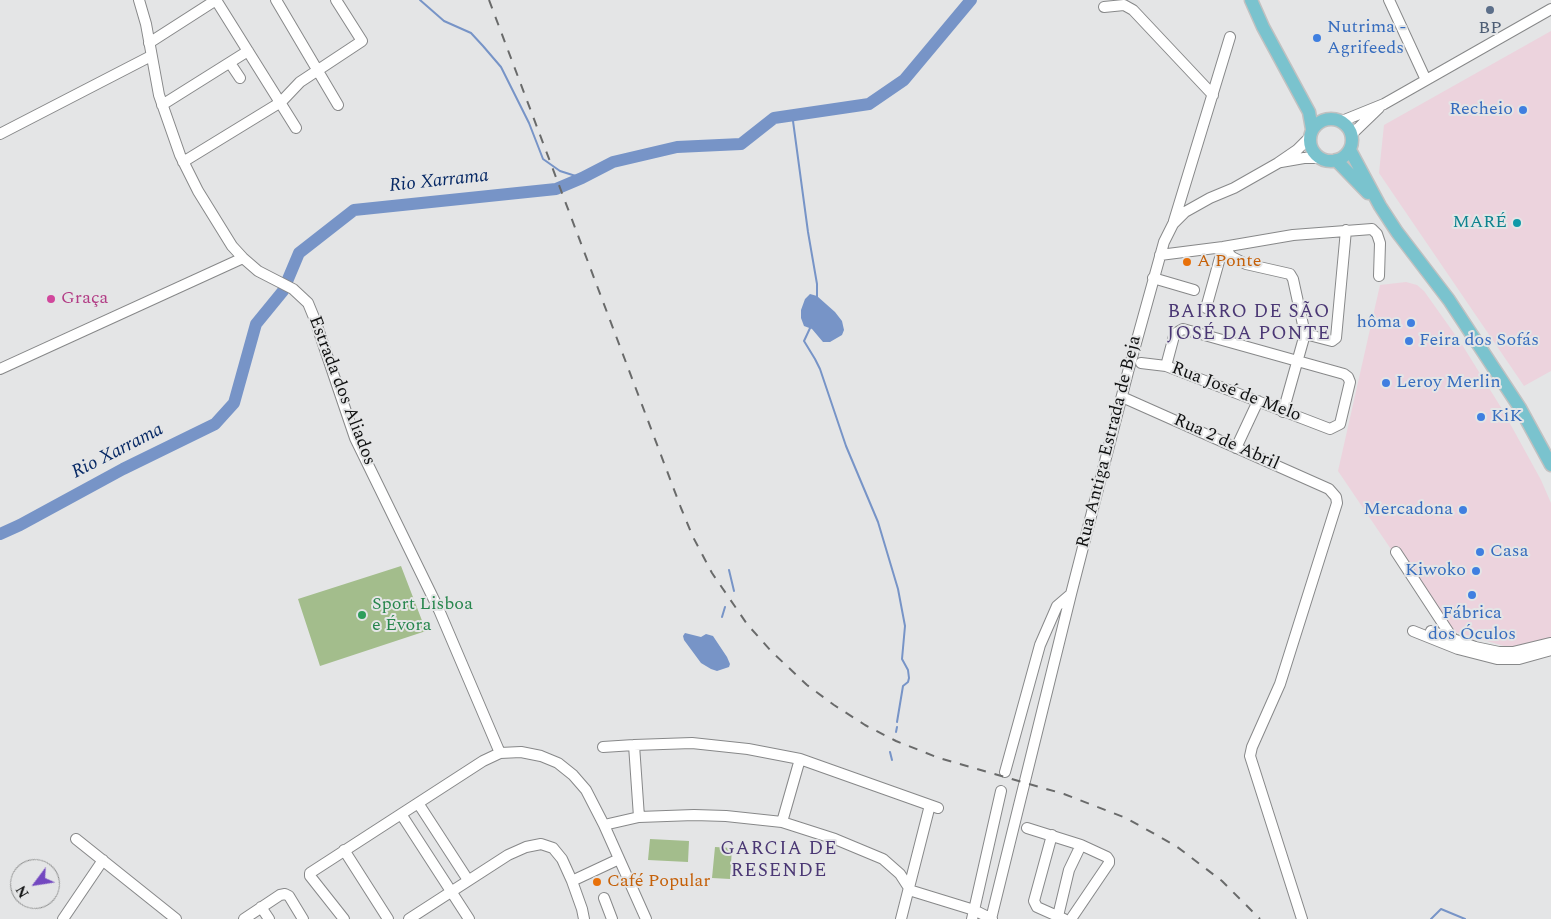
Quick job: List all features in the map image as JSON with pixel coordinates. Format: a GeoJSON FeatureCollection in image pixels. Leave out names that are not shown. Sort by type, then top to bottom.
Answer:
{"type":"FeatureCollection","features":[{"type":"Feature","properties":{"kind":"main road"},"geometry":{"type":"LineString","coordinates":[[1251,0],[1266,34],[1309,112],[1312,149],[1320,158],[1331,161],[1346,155],[1350,150],[1352,134],[1342,121],[1325,119],[1316,124],[1311,133]]}},
{"type":"Feature","properties":{"kind":"main road"},"geometry":{"type":"LineString","coordinates":[[1284,65],[1325,119]]}},
{"type":"Feature","properties":{"kind":"main road"},"geometry":{"type":"LineString","coordinates":[[1350,150],[1380,206],[1480,347],[1520,408],[1551,465]]}},
{"type":"Feature","properties":{"kind":"main road"},"geometry":{"type":"LineString","coordinates":[[1336,160],[1380,206]]}},
{"type":"Feature","properties":{"kind":"street","name":"Estrada dos Aliados"},"geometry":{"type":"LineString","coordinates":[[138,0],[162,106],[183,162],[232,246],[258,272],[293,289],[308,303],[316,320],[355,438],[439,610],[500,753]]}},
{"type":"Feature","properties":{"kind":"street"},"geometry":{"type":"LineString","coordinates":[[149,43],[216,0],[296,128]]}},
{"type":"Feature","properties":{"kind":"street"},"geometry":{"type":"LineString","coordinates":[[276,0],[338,105]]}},
{"type":"Feature","properties":{"kind":"street"},"geometry":{"type":"LineString","coordinates":[[183,162],[281,102],[300,82],[362,40],[336,0]]}},
{"type":"Feature","properties":{"kind":"street"},"geometry":{"type":"LineString","coordinates":[[1389,0],[1426,80]]}},
{"type":"Feature","properties":{"kind":"street"},"geometry":{"type":"LineString","coordinates":[[1104,7],[1124,6],[1133,10],[1213,95]]}},
{"type":"Feature","properties":{"kind":"street"},"geometry":{"type":"LineString","coordinates":[[1342,121],[1384,104],[1551,9]]}},
{"type":"Feature","properties":{"kind":"street"},"geometry":{"type":"LineString","coordinates":[[1173,224],[1230,37]]}},
{"type":"Feature","properties":{"kind":"street"},"geometry":{"type":"LineString","coordinates":[[162,106],[248,51]]}},
{"type":"Feature","properties":{"kind":"street"},"geometry":{"type":"LineString","coordinates":[[0,134],[151,56]]}},
{"type":"Feature","properties":{"kind":"street"},"geometry":{"type":"LineString","coordinates":[[230,63],[240,78]]}},
{"type":"Feature","properties":{"kind":"street"},"geometry":{"type":"LineString","coordinates":[[1352,134],[1384,104]]}},
{"type":"Feature","properties":{"kind":"street"},"geometry":{"type":"LineString","coordinates":[[1278,163],[1297,150],[1311,133]]}},
{"type":"Feature","properties":{"kind":"street"},"geometry":{"type":"LineString","coordinates":[[1278,163],[1304,158],[1320,158]]}},
{"type":"Feature","properties":{"kind":"street","name":"Rua Antiga Estrada de Beja"},"geometry":{"type":"LineString","coordinates":[[1005,772],[1040,645],[1057,606],[1071,594],[1153,278],[1173,224],[1193,207],[1234,188],[1278,163]]}},
{"type":"Feature","properties":{"kind":"street"},"geometry":{"type":"LineString","coordinates":[[1160,255],[1293,235],[1367,228],[1375,230],[1380,243],[1379,276]]}},
{"type":"Feature","properties":{"kind":"street"},"geometry":{"type":"LineString","coordinates":[[1305,334],[1332,341],[1336,338],[1346,230]]}},
{"type":"Feature","properties":{"kind":"street"},"geometry":{"type":"LineString","coordinates":[[1223,247],[1232,257],[1246,264],[1292,276],[1305,334],[1283,412]]}},
{"type":"Feature","properties":{"kind":"street"},"geometry":{"type":"LineString","coordinates":[[1206,308],[1223,247]]}},
{"type":"Feature","properties":{"kind":"street"},"geometry":{"type":"LineString","coordinates":[[0,370],[243,258]]}},
{"type":"Feature","properties":{"kind":"street"},"geometry":{"type":"LineString","coordinates":[[1153,278],[1194,290]]}},
{"type":"Feature","properties":{"kind":"street"},"geometry":{"type":"LineString","coordinates":[[1166,366],[1174,336],[1184,329],[1298,361]]}},
{"type":"Feature","properties":{"kind":"street"},"geometry":{"type":"LineString","coordinates":[[1128,372],[1142,363],[1134,348]]}},
{"type":"Feature","properties":{"kind":"street","name":"Rua José de Melo"},"geometry":{"type":"LineString","coordinates":[[1142,363],[1166,366],[1330,429],[1340,424],[1350,382],[1348,377],[1344,374],[1298,361]]}},
{"type":"Feature","properties":{"kind":"street","name":"Rua 2 de Abril"},"geometry":{"type":"LineString","coordinates":[[1122,398],[1329,489],[1336,497],[1337,503],[1280,684],[1252,747],[1250,756],[1302,919]]}},
{"type":"Feature","properties":{"kind":"street"},"geometry":{"type":"LineString","coordinates":[[1236,448],[1258,401]]}},
{"type":"Feature","properties":{"kind":"street"},"geometry":{"type":"LineString","coordinates":[[1396,552],[1458,649]]}},
{"type":"Feature","properties":{"kind":"street"},"geometry":{"type":"LineString","coordinates":[[604,825],[639,817],[694,815],[726,816],[782,822],[835,839],[883,859],[900,874],[909,889],[991,919],[1071,594]]}},
{"type":"Feature","properties":{"kind":"street"},"geometry":{"type":"LineString","coordinates":[[1551,643],[1513,652],[1499,652],[1475,647],[1452,638],[1415,628],[1458,649],[1483,657],[1509,660],[1526,658],[1551,650]]}},
{"type":"Feature","properties":{"kind":"street"},"geometry":{"type":"LineString","coordinates":[[603,747],[692,742],[748,749],[800,760],[934,806],[902,919]]}},
{"type":"Feature","properties":{"kind":"street"},"geometry":{"type":"LineString","coordinates":[[634,745],[639,817]]}},
{"type":"Feature","properties":{"kind":"street"},"geometry":{"type":"LineString","coordinates":[[344,919],[310,876],[310,873],[484,761],[500,753],[521,752],[541,756],[558,763],[573,775],[586,790],[604,825],[646,919]]}},
{"type":"Feature","properties":{"kind":"street"},"geometry":{"type":"LineString","coordinates":[[782,822],[800,760]]}},
{"type":"Feature","properties":{"kind":"street"},"geometry":{"type":"LineString","coordinates":[[973,914],[1001,791]]}},
{"type":"Feature","properties":{"kind":"street"},"geometry":{"type":"LineString","coordinates":[[418,803],[468,880]]}},
{"type":"Feature","properties":{"kind":"street"},"geometry":{"type":"LineString","coordinates":[[402,814],[469,919]]}},
{"type":"Feature","properties":{"kind":"street"},"geometry":{"type":"LineString","coordinates":[[1027,828],[1052,834],[1107,857],[1109,863],[1071,919]]}},
{"type":"Feature","properties":{"kind":"street"},"geometry":{"type":"LineString","coordinates":[[1052,834],[1034,902],[1037,907],[1061,918],[1069,870],[1081,845]]}},
{"type":"Feature","properties":{"kind":"street"},"geometry":{"type":"LineString","coordinates":[[76,839],[176,919]]}},
{"type":"Feature","properties":{"kind":"street"},"geometry":{"type":"LineString","coordinates":[[409,919],[517,850],[541,844],[553,848],[558,853],[572,882],[584,919]]}},
{"type":"Feature","properties":{"kind":"street"},"geometry":{"type":"LineString","coordinates":[[344,850],[388,919]]}},
{"type":"Feature","properties":{"kind":"street"},"geometry":{"type":"LineString","coordinates":[[572,882],[619,859]]}},
{"type":"Feature","properties":{"kind":"street"},"geometry":{"type":"LineString","coordinates":[[63,919],[103,860]]}},
{"type":"Feature","properties":{"kind":"street"},"geometry":{"type":"LineString","coordinates":[[244,919],[280,895],[285,894],[289,896],[304,919]]}},
{"type":"Feature","properties":{"kind":"street"},"geometry":{"type":"LineString","coordinates":[[604,898],[612,919]]}},
{"type":"Feature","properties":{"kind":"street"},"geometry":{"type":"LineString","coordinates":[[261,907],[269,919]]}},
{"type":"Feature","properties":{"kind":"shaded area"},"geometry":{"type":"Polygon","coordinates":[[[1551,31],[1551,371],[1524,386],[1379,173],[1384,125],[1551,31]]]}},
{"type":"Feature","properties":{"kind":"shaded area"},"geometry":{"type":"Polygon","coordinates":[[[1406,282],[1417,285],[1424,291],[1461,343],[1502,409],[1541,480],[1551,503],[1551,638],[1511,648],[1445,629],[1338,471],[1380,285],[1406,282]]]}},
{"type":"Feature","properties":{"kind":"green space","name":"Sport Lisboa e Évora"},"geometry":{"type":"Polygon","coordinates":[[[401,566],[426,631],[320,666],[298,599],[401,566]]]}},
{"type":"Feature","properties":{"kind":"green space"},"geometry":{"type":"Polygon","coordinates":[[[650,839],[689,841],[688,862],[648,860],[650,839]]]}},
{"type":"Feature","properties":{"kind":"green space"},"geometry":{"type":"Polygon","coordinates":[[[715,847],[732,848],[730,879],[712,878],[715,847]]]}},
{"type":"Feature","properties":{"kind":"water"},"geometry":{"type":"Polygon","coordinates":[[[810,294],[817,296],[835,312],[842,321],[844,330],[842,335],[830,342],[823,342],[812,329],[804,326],[801,310],[805,299],[810,294]]]}},
{"type":"Feature","properties":{"kind":"water"},"geometry":{"type":"Polygon","coordinates":[[[685,633],[701,637],[706,634],[713,636],[727,657],[730,664],[729,667],[717,671],[701,663],[684,640],[683,636],[685,633]]]}},
{"type":"Feature","properties":{"kind":"waterway"},"geometry":{"type":"LineString","coordinates":[[420,0],[444,21],[471,33],[501,67],[529,123],[543,159],[560,171],[582,178]]}},
{"type":"Feature","properties":{"kind":"waterway","name":"Rio Xarrama"},"geometry":{"type":"LineString","coordinates":[[0,534],[123,469],[215,424],[234,403],[256,324],[283,291],[299,253],[354,210],[556,189],[613,162],[677,147],[741,144],[774,118],[869,104],[904,80],[971,0]]}},
{"type":"Feature","properties":{"kind":"waterway"},"geometry":{"type":"LineString","coordinates":[[798,115],[793,121],[817,284],[817,297]]}},
{"type":"Feature","properties":{"kind":"waterway"},"geometry":{"type":"LineString","coordinates":[[811,326],[804,341],[820,369],[846,446],[878,522],[898,589],[905,626],[902,659],[908,670],[909,678],[908,682],[903,686],[897,722]]}},
{"type":"Feature","properties":{"kind":"waterway"},"geometry":{"type":"LineString","coordinates":[[729,570],[734,591]]}},
{"type":"Feature","properties":{"kind":"waterway"},"geometry":{"type":"LineString","coordinates":[[722,617],[725,607]]}},
{"type":"Feature","properties":{"kind":"waterway"},"geometry":{"type":"LineString","coordinates":[[896,732],[897,727]]}},
{"type":"Feature","properties":{"kind":"waterway"},"geometry":{"type":"LineString","coordinates":[[890,752],[892,760]]}},
{"type":"Feature","properties":{"kind":"waterway"},"geometry":{"type":"LineString","coordinates":[[1431,919],[1441,909],[1465,919]]}},
{"type":"Feature","properties":{"kind":"railway"},"geometry":{"type":"LineString","coordinates":[[489,0],[681,508],[693,537],[712,573],[747,624],[771,651],[807,685],[865,725],[896,741],[939,758],[1064,794],[1126,818],[1176,846],[1222,881],[1260,919]]}},
{"type":"Feature","properties":{"kind":"place","name":"BP"},"geometry":{"type":"Point","coordinates":[1490,10]}},
{"type":"Feature","properties":{"kind":"place","name":"Nutrima - Agrifeeds"},"geometry":{"type":"Point","coordinates":[1317,38]}},
{"type":"Feature","properties":{"kind":"place","name":"Recheio"},"geometry":{"type":"Point","coordinates":[1523,110]}},
{"type":"Feature","properties":{"kind":"place","name":"MARÉ"},"geometry":{"type":"Point","coordinates":[1517,223]}},
{"type":"Feature","properties":{"kind":"place","name":"A Ponte"},"geometry":{"type":"Point","coordinates":[1187,262]}},
{"type":"Feature","properties":{"kind":"place","name":"Graça"},"geometry":{"type":"Point","coordinates":[51,299]}},
{"type":"Feature","properties":{"kind":"place","name":"hôma"},"geometry":{"type":"Point","coordinates":[1411,323]}},
{"type":"Feature","properties":{"kind":"place","name":"Feira dos Sofás"},"geometry":{"type":"Point","coordinates":[1409,341]}},
{"type":"Feature","properties":{"kind":"place","name":"Leroy Merlin"},"geometry":{"type":"Point","coordinates":[1386,383]}},
{"type":"Feature","properties":{"kind":"place","name":"KiK"},"geometry":{"type":"Point","coordinates":[1481,417]}},
{"type":"Feature","properties":{"kind":"place","name":"Mercadona"},"geometry":{"type":"Point","coordinates":[1463,510]}},
{"type":"Feature","properties":{"kind":"place","name":"Casa"},"geometry":{"type":"Point","coordinates":[1480,552]}},
{"type":"Feature","properties":{"kind":"place","name":"Kiwoko"},"geometry":{"type":"Point","coordinates":[1476,571]}},
{"type":"Feature","properties":{"kind":"place","name":"Fábrica dos Óculos"},"geometry":{"type":"Point","coordinates":[1472,595]}},
{"type":"Feature","properties":{"kind":"place","name":"Sport Lisboa e Évora"},"geometry":{"type":"Point","coordinates":[362,615]}},
{"type":"Feature","properties":{"kind":"place","name":"Café Popular"},"geometry":{"type":"Point","coordinates":[597,882]}},
{"type":"Feature","properties":{"kind":"district","name":"BAIRRO DE SÃO JOSÉ DA PONTE"},"geometry":{"type":"Point","coordinates":[1249,324]}},
{"type":"Feature","properties":{"kind":"district","name":"GARCIA DE RESENDE"},"geometry":{"type":"Point","coordinates":[779,861]}}]}
